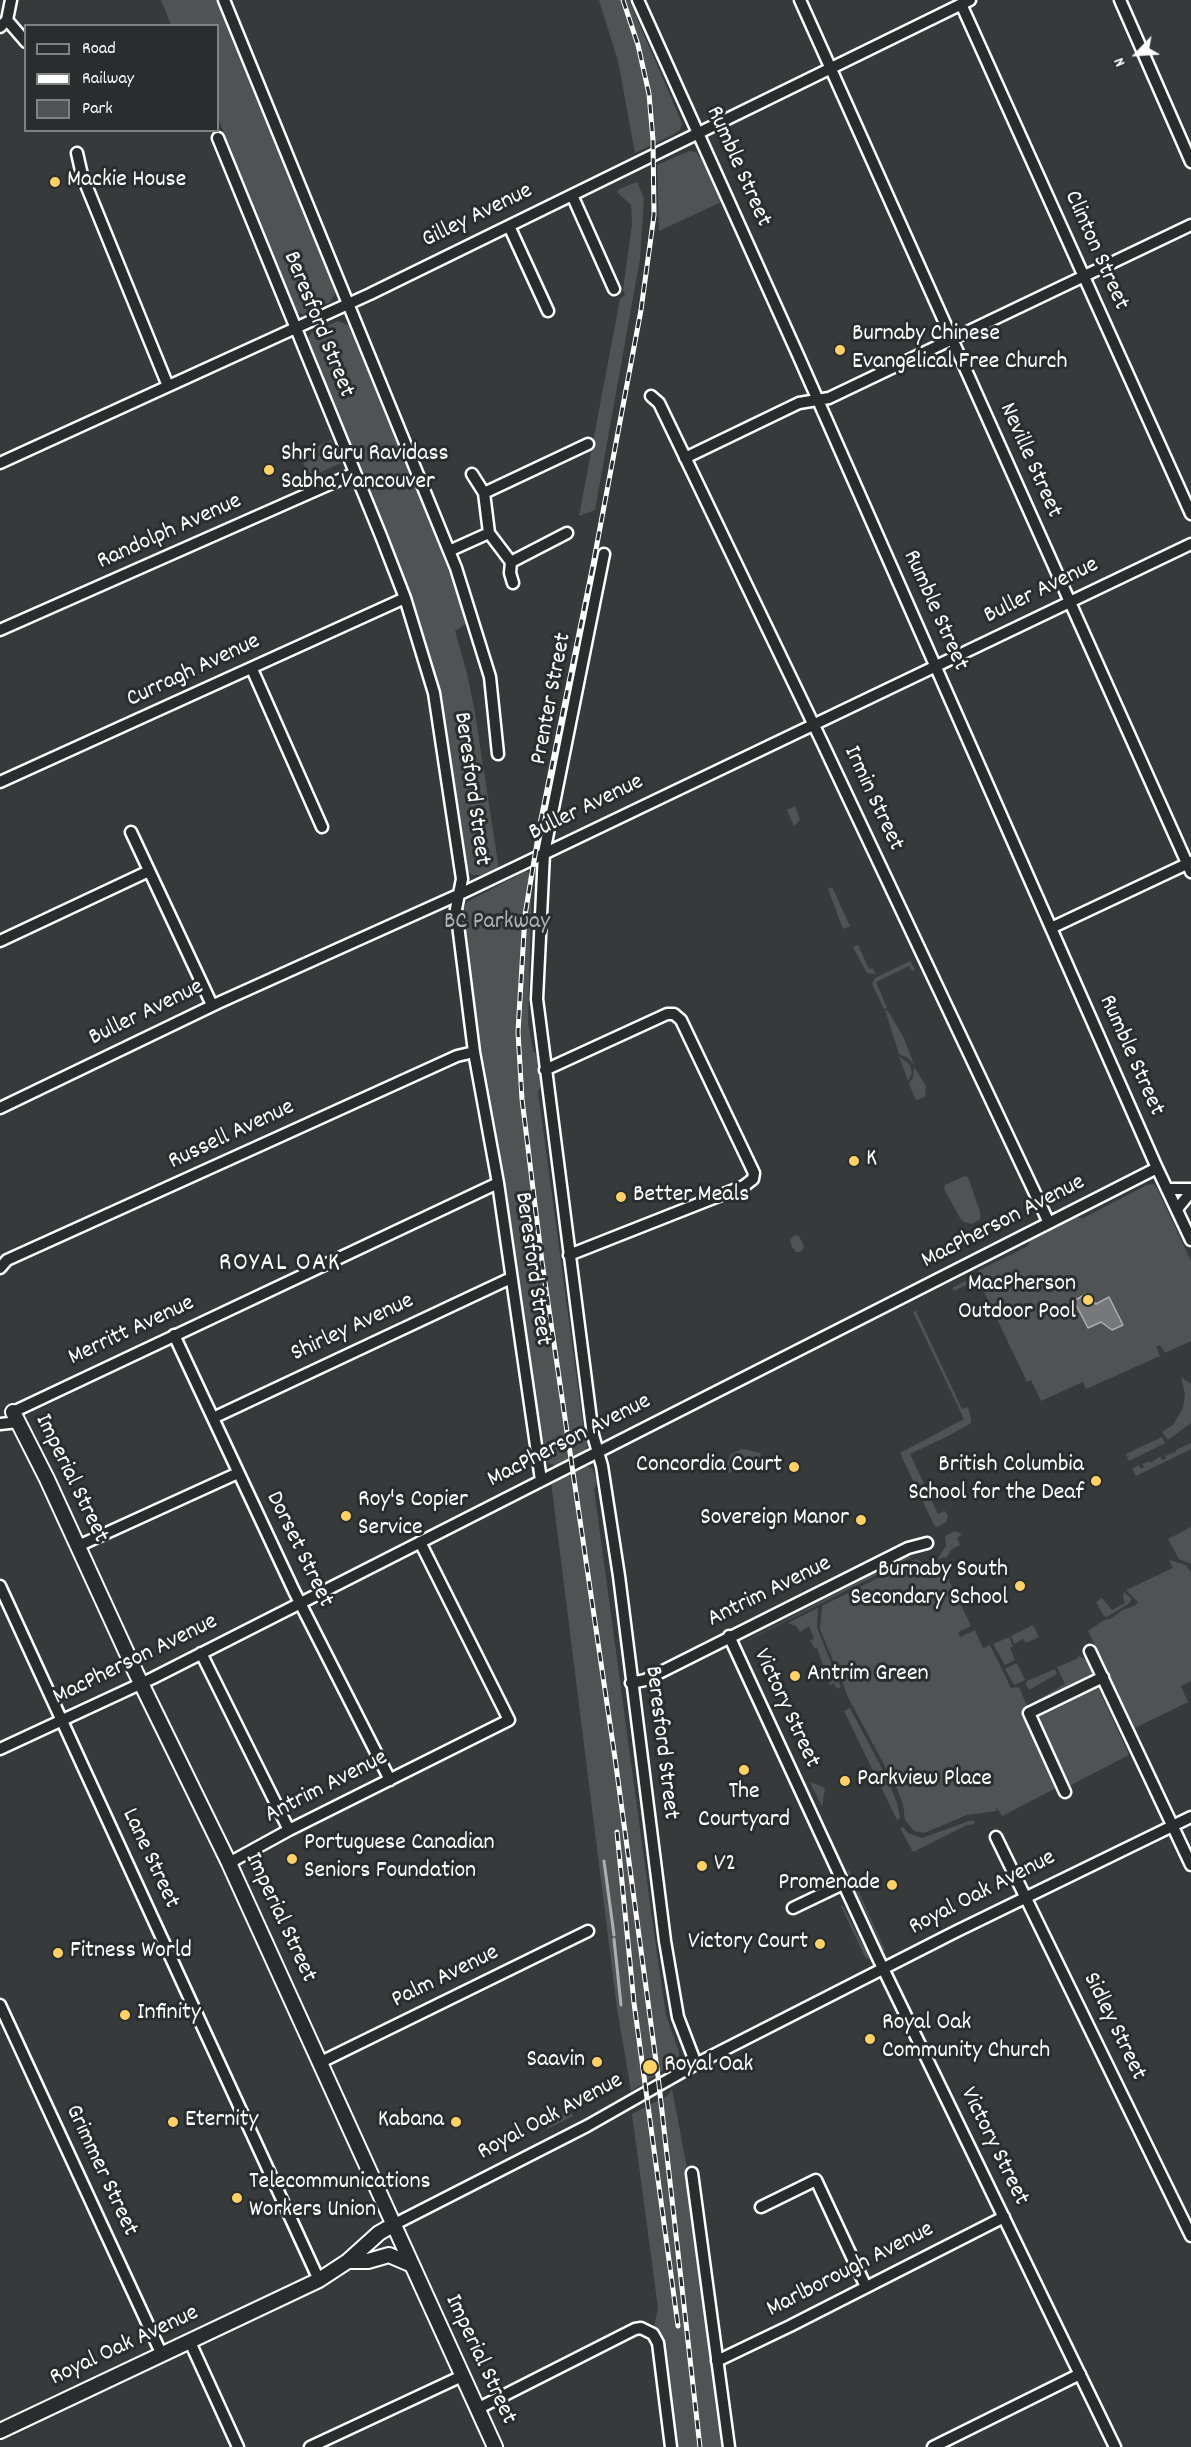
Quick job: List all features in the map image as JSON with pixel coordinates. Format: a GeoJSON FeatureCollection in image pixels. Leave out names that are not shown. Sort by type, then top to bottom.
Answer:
{"type":"FeatureCollection","features":[{"type":"Feature","properties":{"kind":"main road","name":"Imperial Street"},"geometry":{"type":"LineString","coordinates":[[15,1417],[229,1863],[495,2447]]}},
{"type":"Feature","properties":{"kind":"main road","name":"Royal Oak Avenue"},"geometry":{"type":"LineString","coordinates":[[0,2431],[319,2280],[348,2261],[393,2225]]}},
{"type":"Feature","properties":{"kind":"main road"},"geometry":{"type":"LineString","coordinates":[[348,2261],[368,2261],[389,2255],[410,2264]]}},
{"type":"Feature","properties":{"kind":"street"},"geometry":{"type":"LineString","coordinates":[[11,0],[3,23],[24,40]]}},
{"type":"Feature","properties":{"kind":"street","name":"Beresford Street"},"geometry":{"type":"LineString","coordinates":[[224,0],[318,225],[468,603],[490,677],[498,754]]}},
{"type":"Feature","properties":{"kind":"street","name":"Rumble Street"},"geometry":{"type":"LineString","coordinates":[[638,0],[1191,1240]]}},
{"type":"Feature","properties":{"kind":"street","name":"Neville Street"},"geometry":{"type":"LineString","coordinates":[[800,0],[1190,866]]}},
{"type":"Feature","properties":{"kind":"street"},"geometry":{"type":"LineString","coordinates":[[1120,0],[1191,162]]}},
{"type":"Feature","properties":{"kind":"street","name":"Gilley Avenue"},"geometry":{"type":"LineString","coordinates":[[0,463],[348,305],[966,2]]}},
{"type":"Feature","properties":{"kind":"street","name":"Clinton Street"},"geometry":{"type":"LineString","coordinates":[[966,2],[1083,276],[1191,514]]}},
{"type":"Feature","properties":{"kind":"street","name":"Beresford Street"},"geometry":{"type":"LineString","coordinates":[[218,138],[405,598],[434,693],[462,879],[456,909],[474,1052],[498,1183],[541,1480]]}},
{"type":"Feature","properties":{"kind":"street"},"geometry":{"type":"LineString","coordinates":[[77,153],[82,175],[168,386]]}},
{"type":"Feature","properties":{"kind":"street"},"geometry":{"type":"LineString","coordinates":[[572,195],[614,289]]}},
{"type":"Feature","properties":{"kind":"street"},"geometry":{"type":"LineString","coordinates":[[684,458],[799,403],[829,398],[1191,225]]}},
{"type":"Feature","properties":{"kind":"street"},"geometry":{"type":"LineString","coordinates":[[509,226],[548,311]]}},
{"type":"Feature","properties":{"kind":"street","name":"Irmin Street"},"geometry":{"type":"LineString","coordinates":[[651,396],[659,403],[1049,1223]]}},
{"type":"Feature","properties":{"kind":"street"},"geometry":{"type":"LineString","coordinates":[[484,493],[588,444]]}},
{"type":"Feature","properties":{"kind":"street","name":"Randolph Avenue"},"geometry":{"type":"LineString","coordinates":[[0,630],[355,473]]}},
{"type":"Feature","properties":{"kind":"street"},"geometry":{"type":"LineString","coordinates":[[472,474],[484,493],[489,533],[511,562],[510,573],[513,583]]}},
{"type":"Feature","properties":{"kind":"street"},"geometry":{"type":"LineString","coordinates":[[449,551],[489,533]]}},
{"type":"Feature","properties":{"kind":"street"},"geometry":{"type":"LineString","coordinates":[[511,562],[567,533]]}},
{"type":"Feature","properties":{"kind":"street","name":"Buller Avenue"},"geometry":{"type":"LineString","coordinates":[[0,1108],[212,1005],[460,894],[1191,544]]}},
{"type":"Feature","properties":{"kind":"street","name":"Prenter Street"},"geometry":{"type":"LineString","coordinates":[[544,853],[604,554]]}},
{"type":"Feature","properties":{"kind":"street","name":"Curragh Avenue"},"geometry":{"type":"LineString","coordinates":[[0,783],[405,598]]}},
{"type":"Feature","properties":{"kind":"street"},"geometry":{"type":"LineString","coordinates":[[252,669],[322,827]]}},
{"type":"Feature","properties":{"kind":"street"},"geometry":{"type":"LineString","coordinates":[[131,832],[212,1005]]}},
{"type":"Feature","properties":{"kind":"street","name":"Beresford Street"},"geometry":{"type":"LineString","coordinates":[[544,853],[537,999],[545,1070],[592,1435],[602,1466],[619,1576],[650,1832],[676,2006],[681,2031],[696,2064]]}},
{"type":"Feature","properties":{"kind":"street"},"geometry":{"type":"LineString","coordinates":[[1052,928],[1190,866]]}},
{"type":"Feature","properties":{"kind":"street"},"geometry":{"type":"LineString","coordinates":[[0,941],[149,871]]}},
{"type":"Feature","properties":{"kind":"street"},"geometry":{"type":"LineString","coordinates":[[545,1070],[667,1014],[674,1014],[681,1020],[754,1173],[753,1179],[744,1186],[569,1255]]}},
{"type":"Feature","properties":{"kind":"street","name":"Russell Avenue"},"geometry":{"type":"LineString","coordinates":[[2,1262],[457,1056],[474,1052]]}},
{"type":"Feature","properties":{"kind":"street","name":"MacPherson Avenue"},"geometry":{"type":"LineString","coordinates":[[0,1749],[142,1684],[1157,1168]]}},
{"type":"Feature","properties":{"kind":"street","name":"Merritt Avenue"},"geometry":{"type":"LineString","coordinates":[[0,1424],[174,1335],[498,1183]]}},
{"type":"Feature","properties":{"kind":"street"},"geometry":{"type":"LineString","coordinates":[[1167,1189],[1191,1190]]}},
{"type":"Feature","properties":{"kind":"street"},"geometry":{"type":"LineString","coordinates":[[1177,1209],[1191,1190]]}},
{"type":"Feature","properties":{"kind":"street","name":"Shirley Avenue"},"geometry":{"type":"LineString","coordinates":[[213,1418],[511,1278]]}},
{"type":"Feature","properties":{"kind":"street","name":"Dorset Street"},"geometry":{"type":"LineString","coordinates":[[174,1335],[300,1603],[390,1780]]}},
{"type":"Feature","properties":{"kind":"street"},"geometry":{"type":"LineString","coordinates":[[78,1546],[238,1473]]}},
{"type":"Feature","properties":{"kind":"street","name":"Antrim Avenue"},"geometry":{"type":"LineString","coordinates":[[229,1863],[289,1830],[509,1720],[420,1542]]}},
{"type":"Feature","properties":{"kind":"street","name":"Antrim Avenue"},"geometry":{"type":"LineString","coordinates":[[631,1683],[645,1680],[908,1548],[927,1543]]}},
{"type":"Feature","properties":{"kind":"street","name":"Lane Street"},"geometry":{"type":"LineString","coordinates":[[0,1586],[319,2280]]}},
{"type":"Feature","properties":{"kind":"street","name":"Victory Street"},"geometry":{"type":"LineString","coordinates":[[729,1636],[883,1969],[1115,2447]]}},
{"type":"Feature","properties":{"kind":"street"},"geometry":{"type":"LineString","coordinates":[[1090,1651],[1191,1865]]}},
{"type":"Feature","properties":{"kind":"street"},"geometry":{"type":"LineString","coordinates":[[201,1653],[289,1830]]}},
{"type":"Feature","properties":{"kind":"street"},"geometry":{"type":"LineString","coordinates":[[1065,1792],[1029,1713],[1103,1677]]}},
{"type":"Feature","properties":{"kind":"street","name":"Royal Oak Avenue"},"geometry":{"type":"LineString","coordinates":[[393,2225],[587,2126],[696,2064],[1025,1897],[1191,1817]]}},
{"type":"Feature","properties":{"kind":"street","name":"Sidley Street"},"geometry":{"type":"LineString","coordinates":[[996,1837],[1191,2236]]}},
{"type":"Feature","properties":{"kind":"street"},"geometry":{"type":"LineString","coordinates":[[793,1908],[843,1884]]}},
{"type":"Feature","properties":{"kind":"street","name":"Palm Avenue"},"geometry":{"type":"LineString","coordinates":[[321,2062],[588,1931]]}},
{"type":"Feature","properties":{"kind":"street","name":"Grimmer Street"},"geometry":{"type":"LineString","coordinates":[[0,2005],[162,2355]]}},
{"type":"Feature","properties":{"kind":"street"},"geometry":{"type":"LineString","coordinates":[[693,2173],[729,2447]]}},
{"type":"Feature","properties":{"kind":"street"},"geometry":{"type":"LineString","coordinates":[[761,2207],[816,2180],[866,2287]]}},
{"type":"Feature","properties":{"kind":"street","name":"Marlborough Avenue"},"geometry":{"type":"LineString","coordinates":[[717,2361],[1004,2217]]}},
{"type":"Feature","properties":{"kind":"street"},"geometry":{"type":"LineString","coordinates":[[477,2409],[635,2329],[648,2330],[658,2343],[671,2447]]}},
{"type":"Feature","properties":{"kind":"street"},"geometry":{"type":"LineString","coordinates":[[190,2342],[238,2447]]}},
{"type":"Feature","properties":{"kind":"street"},"geometry":{"type":"LineString","coordinates":[[933,2447],[1080,2374]]}},
{"type":"Feature","properties":{"kind":"street"},"geometry":{"type":"LineString","coordinates":[[310,2447],[462,2376]]}},
{"type":"Feature","properties":{"kind":"green space"},"geometry":{"type":"Polygon","coordinates":[[[161,0],[218,0],[334,287],[335,294],[330,302],[303,314],[296,313],[293,309],[219,121],[219,24],[171,24],[161,0]]]}},
{"type":"Feature","properties":{"kind":"green space"},"geometry":{"type":"Polygon","coordinates":[[[599,0],[629,0],[682,123],[680,130],[674,134],[635,153],[618,61],[599,0]]]}},
{"type":"Feature","properties":{"kind":"green space"},"geometry":{"type":"Polygon","coordinates":[[[689,151],[696,152],[702,160],[721,202],[659,231],[657,165],[689,151]]]}},
{"type":"Feature","properties":{"kind":"green space"},"geometry":{"type":"Polygon","coordinates":[[[637,182],[644,198],[640,259],[595,510],[579,516],[620,299],[625,295],[623,290],[632,224],[631,205],[617,192],[637,182]]]}},
{"type":"Feature","properties":{"kind":"green space"},"geometry":{"type":"Polygon","coordinates":[[[338,321],[349,326],[441,550],[467,623],[455,631],[475,713],[499,869],[482,875],[472,875],[465,868],[444,720],[416,612],[306,342],[311,333],[338,321]]]}},
{"type":"Feature","properties":{"kind":"green space"},"geometry":{"type":"Polygon","coordinates":[[[331,440],[341,463],[310,477],[303,463],[320,455],[316,447],[331,440]]]}},
{"type":"Feature","properties":{"kind":"green space"},"geometry":{"type":"Polygon","coordinates":[[[795,806],[800,820],[794,826],[787,810],[795,806]]]}},
{"type":"Feature","properties":{"kind":"green space","name":"BC Parkway"},"geometry":{"type":"Polygon","coordinates":[[[526,871],[532,876],[528,1023],[533,1050],[537,1056],[541,1086],[538,1092],[584,1432],[589,1443],[584,1452],[556,1466],[546,1462],[541,1451],[509,1222],[481,1058],[463,919],[463,909],[467,902],[526,871]]]}},
{"type":"Feature","properties":{"kind":"green space"},"geometry":{"type":"Polygon","coordinates":[[[832,887],[850,926],[843,929],[828,889],[832,887]]]}},
{"type":"Feature","properties":{"kind":"green space"},"geometry":{"type":"Polygon","coordinates":[[[858,945],[869,969],[872,968],[876,974],[867,973],[853,947],[858,945]]]}},
{"type":"Feature","properties":{"kind":"green space"},"geometry":{"type":"Polygon","coordinates":[[[910,961],[915,970],[912,971],[909,966],[876,982],[887,1008],[884,1009],[872,984],[875,978],[910,961]]]}},
{"type":"Feature","properties":{"kind":"green space"},"geometry":{"type":"Polygon","coordinates":[[[885,1010],[888,1011],[904,1038],[914,1065],[908,1058],[899,1054],[885,1010]]]}},
{"type":"Feature","properties":{"kind":"green space"},"geometry":{"type":"Polygon","coordinates":[[[899,1056],[910,1065],[912,1073],[908,1081],[899,1056]]]}},
{"type":"Feature","properties":{"kind":"green space"},"geometry":{"type":"Polygon","coordinates":[[[914,1067],[926,1086],[925,1097],[916,1100],[909,1084],[913,1077],[914,1067]]]}},
{"type":"Feature","properties":{"kind":"green space"},"geometry":{"type":"Polygon","coordinates":[[[965,1176],[968,1177],[980,1212],[980,1219],[972,1224],[960,1218],[944,1189],[945,1185],[965,1176]]]}},
{"type":"Feature","properties":{"kind":"green space"},"geometry":{"type":"Polygon","coordinates":[[[1153,1184],[1157,1188],[1191,1261],[1191,1341],[1165,1353],[1160,1345],[1156,1347],[1160,1356],[1086,1389],[1083,1382],[1041,1401],[1031,1380],[1027,1382],[978,1279],[954,1291],[952,1288],[979,1274],[978,1271],[1028,1246],[1032,1238],[1073,1217],[1083,1218],[1153,1184]]]}},
{"type":"Feature","properties":{"kind":"green space"},"geometry":{"type":"Polygon","coordinates":[[[795,1235],[799,1236],[803,1244],[801,1252],[796,1252],[791,1245],[790,1239],[795,1235]]]}},
{"type":"Feature","properties":{"kind":"green space"},"geometry":{"type":"Polygon","coordinates":[[[916,1311],[962,1409],[968,1407],[971,1419],[971,1423],[910,1454],[938,1514],[945,1511],[948,1516],[946,1522],[937,1527],[900,1453],[964,1419],[913,1312],[916,1311]]]}},
{"type":"Feature","properties":{"kind":"green space"},"geometry":{"type":"Polygon","coordinates":[[[1181,1377],[1191,1384],[1191,1423],[1168,1440],[1162,1432],[1173,1425],[1183,1408],[1185,1394],[1181,1377]]]}},
{"type":"Feature","properties":{"kind":"green space"},"geometry":{"type":"Polygon","coordinates":[[[1162,1437],[1165,1443],[1129,1461],[1126,1454],[1162,1437]]]}},
{"type":"Feature","properties":{"kind":"green space"},"geometry":{"type":"Polygon","coordinates":[[[1191,1443],[1191,1449],[1136,1476],[1132,1469],[1139,1465],[1141,1469],[1144,1467],[1142,1464],[1150,1461],[1151,1463],[1160,1456],[1162,1460],[1166,1458],[1165,1456],[1191,1443]]]}},
{"type":"Feature","properties":{"kind":"green space"},"geometry":{"type":"Polygon","coordinates":[[[742,1449],[761,1453],[759,1461],[755,1460],[729,1473],[726,1467],[731,1454],[742,1449]]]}},
{"type":"Feature","properties":{"kind":"green space"},"geometry":{"type":"Polygon","coordinates":[[[583,1465],[592,1468],[597,1482],[594,1489],[655,1940],[666,2015],[679,2052],[679,2058],[675,2063],[631,2091],[617,2008],[551,1481],[583,1465]]]}},
{"type":"Feature","properties":{"kind":"green space"},"geometry":{"type":"Polygon","coordinates":[[[1191,1527],[1191,1564],[1179,1559],[1168,1539],[1191,1527]]]}},
{"type":"Feature","properties":{"kind":"green space"},"geometry":{"type":"Polygon","coordinates":[[[955,1531],[962,1534],[957,1538],[960,1545],[952,1549],[946,1558],[939,1560],[946,1546],[945,1536],[955,1531]]]}},
{"type":"Feature","properties":{"kind":"green space"},"geometry":{"type":"Polygon","coordinates":[[[914,1556],[747,1641],[746,1641],[906,1557],[914,1556]]]}},
{"type":"Feature","properties":{"kind":"green space"},"geometry":{"type":"Polygon","coordinates":[[[916,1559],[947,1576],[971,1626],[958,1632],[960,1637],[975,1630],[983,1648],[990,1645],[1011,1688],[1019,1687],[1027,1706],[1065,1684],[1057,1667],[1079,1658],[1077,1655],[1089,1661],[1094,1671],[1091,1678],[1022,1712],[1058,1787],[1002,1816],[997,1808],[996,1811],[967,1815],[924,1833],[914,1831],[905,1820],[903,1804],[897,1789],[849,1699],[820,1629],[822,1606],[916,1559]]]}},
{"type":"Feature","properties":{"kind":"green space"},"geometry":{"type":"Polygon","coordinates":[[[1169,1560],[1186,1565],[1191,1573],[1191,1681],[1181,1686],[1188,1702],[1135,1728],[1088,1631],[1104,1620],[1136,1605],[1138,1602],[1126,1590],[1173,1568],[1169,1560]]]}},
{"type":"Feature","properties":{"kind":"green space"},"geometry":{"type":"Polygon","coordinates":[[[1124,1592],[1132,1599],[1128,1604],[1107,1617],[1104,1616],[1096,1602],[1102,1598],[1112,1610],[1125,1603],[1124,1592]]]}},
{"type":"Feature","properties":{"kind":"green space"},"geometry":{"type":"Polygon","coordinates":[[[818,1608],[817,1628],[841,1687],[837,1689],[834,1683],[830,1685],[817,1648],[815,1649],[810,1640],[814,1639],[809,1626],[800,1632],[796,1626],[788,1623],[818,1608]]]}},
{"type":"Feature","properties":{"kind":"green space"},"geometry":{"type":"Polygon","coordinates":[[[1033,1625],[1039,1637],[1026,1643],[1023,1639],[1014,1644],[1011,1636],[1033,1625]]]}},
{"type":"Feature","properties":{"kind":"green space"},"geometry":{"type":"Polygon","coordinates":[[[1009,1637],[1013,1646],[1010,1648],[1015,1660],[1005,1665],[993,1644],[1009,1637]]]}},
{"type":"Feature","properties":{"kind":"green space"},"geometry":{"type":"Polygon","coordinates":[[[1017,1663],[1025,1680],[1014,1685],[1005,1669],[1017,1663]]]}},
{"type":"Feature","properties":{"kind":"green space"},"geometry":{"type":"Polygon","coordinates":[[[1055,1669],[1057,1674],[1029,1690],[1027,1681],[1055,1669]]]}},
{"type":"Feature","properties":{"kind":"green space"},"geometry":{"type":"Polygon","coordinates":[[[1097,1685],[1129,1755],[1067,1787],[1032,1715],[1097,1685]]]}},
{"type":"Feature","properties":{"kind":"green space"},"geometry":{"type":"Polygon","coordinates":[[[850,1708],[888,1780],[897,1803],[900,1818],[897,1820],[844,1711],[850,1708]]]}},
{"type":"Feature","properties":{"kind":"green space"},"geometry":{"type":"Polygon","coordinates":[[[810,1782],[825,1788],[822,1807],[810,1782]]]}},
{"type":"Feature","properties":{"kind":"green space"},"geometry":{"type":"Polygon","coordinates":[[[969,1821],[975,1821],[974,1824],[967,1825],[913,1852],[900,1828],[903,1827],[908,1833],[922,1838],[969,1821]]]}},
{"type":"Feature","properties":{"kind":"green space"},"geometry":{"type":"Polygon","coordinates":[[[849,1870],[885,1950],[882,1952],[878,1938],[847,1871],[849,1870]]]}},
{"type":"Feature","properties":{"kind":"green space"},"geometry":{"type":"Polygon","coordinates":[[[841,1906],[843,1906],[870,1958],[866,1959],[841,1906]]]}},
{"type":"Feature","properties":{"kind":"green space"},"geometry":{"type":"Polygon","coordinates":[[[672,2089],[687,2168],[725,2447],[677,2447],[662,2343],[654,2327],[658,2308],[632,2114],[667,2096],[672,2089]]]}},
{"type":"Feature","properties":{"kind":"green space"},"geometry":{"type":"Polygon","coordinates":[[[568,2110],[573,2116],[547,2129],[544,2122],[568,2110]]]}},
{"type":"Feature","properties":{"kind":"shaded area"},"geometry":{"type":"Polygon","coordinates":[[[1086,1294],[1096,1304],[1109,1297],[1123,1325],[1112,1330],[1101,1322],[1088,1328],[1074,1301],[1086,1294]]]}},
{"type":"Feature","properties":{"kind":"waterway"},"geometry":{"type":"LineString","coordinates":[[604,1861],[614,1935]]}},
{"type":"Feature","properties":{"kind":"waterway"},"geometry":{"type":"LineString","coordinates":[[614,1939],[621,2005]]}},
{"type":"Feature","properties":{"kind":"railway"},"geometry":{"type":"LineString","coordinates":[[623,0],[638,45],[649,94],[653,140],[654,215],[641,310],[593,565],[541,819],[525,915],[518,1032],[522,1099],[542,1262],[615,1758],[658,2076],[700,2447]]}},
{"type":"Feature","properties":{"kind":"railway"},"geometry":{"type":"LineString","coordinates":[[617,1832],[634,2003],[678,2326]]}},
{"type":"Feature","properties":{"kind":"place","name":"Mackie House"},"geometry":{"type":"Point","coordinates":[55,182]}},
{"type":"Feature","properties":{"kind":"place","name":"Burnaby Chinese Evangelical Free Church"},"geometry":{"type":"Point","coordinates":[840,350]}},
{"type":"Feature","properties":{"kind":"place","name":"Shri Guru Ravidass Sabha Vancouver"},"geometry":{"type":"Point","coordinates":[269,470]}},
{"type":"Feature","properties":{"kind":"place","name":"K"},"geometry":{"type":"Point","coordinates":[854,1161]}},
{"type":"Feature","properties":{"kind":"place","name":"Better Meals"},"geometry":{"type":"Point","coordinates":[621,1197]}},
{"type":"Feature","properties":{"kind":"place","name":"MacPherson Outdoor Pool"},"geometry":{"type":"Point","coordinates":[1088,1300]}},
{"type":"Feature","properties":{"kind":"place","name":"Concordia Court"},"geometry":{"type":"Point","coordinates":[794,1467]}},
{"type":"Feature","properties":{"kind":"place","name":"British Columbia School for the Deaf"},"geometry":{"type":"Point","coordinates":[1096,1481]}},
{"type":"Feature","properties":{"kind":"place","name":"Roy's Copier Service"},"geometry":{"type":"Point","coordinates":[346,1516]}},
{"type":"Feature","properties":{"kind":"place","name":"Sovereign Manor"},"geometry":{"type":"Point","coordinates":[861,1520]}},
{"type":"Feature","properties":{"kind":"place","name":"Burnaby South Secondary School"},"geometry":{"type":"Point","coordinates":[1020,1586]}},
{"type":"Feature","properties":{"kind":"place","name":"Antrim Green"},"geometry":{"type":"Point","coordinates":[795,1676]}},
{"type":"Feature","properties":{"kind":"place","name":"The Courtyard"},"geometry":{"type":"Point","coordinates":[744,1770]}},
{"type":"Feature","properties":{"kind":"place","name":"Parkview Place"},"geometry":{"type":"Point","coordinates":[845,1781]}},
{"type":"Feature","properties":{"kind":"place","name":"Portuguese Canadian Seniors Foundation"},"geometry":{"type":"Point","coordinates":[292,1859]}},
{"type":"Feature","properties":{"kind":"place","name":"V2"},"geometry":{"type":"Point","coordinates":[702,1866]}},
{"type":"Feature","properties":{"kind":"place","name":"Promenade"},"geometry":{"type":"Point","coordinates":[892,1885]}},
{"type":"Feature","properties":{"kind":"place","name":"Victory Court"},"geometry":{"type":"Point","coordinates":[820,1944]}},
{"type":"Feature","properties":{"kind":"place","name":"Fitness World"},"geometry":{"type":"Point","coordinates":[58,1953]}},
{"type":"Feature","properties":{"kind":"place","name":"Infinity"},"geometry":{"type":"Point","coordinates":[125,2015]}},
{"type":"Feature","properties":{"kind":"place","name":"Royal Oak Community Church"},"geometry":{"type":"Point","coordinates":[870,2039]}},
{"type":"Feature","properties":{"kind":"place","name":"Saavin"},"geometry":{"type":"Point","coordinates":[597,2062]}},
{"type":"Feature","properties":{"kind":"place","name":"Royal Oak"},"geometry":{"type":"Point","coordinates":[650,2067]}},
{"type":"Feature","properties":{"kind":"place","name":"Eternity"},"geometry":{"type":"Point","coordinates":[173,2122]}},
{"type":"Feature","properties":{"kind":"place","name":"Kabana"},"geometry":{"type":"Point","coordinates":[456,2122]}},
{"type":"Feature","properties":{"kind":"place","name":"Telecommunications Workers Union"},"geometry":{"type":"Point","coordinates":[237,2198]}},
{"type":"Feature","properties":{"kind":"district","name":"ROYAL OAK"},"geometry":{"type":"Point","coordinates":[280,1265]}}]}
